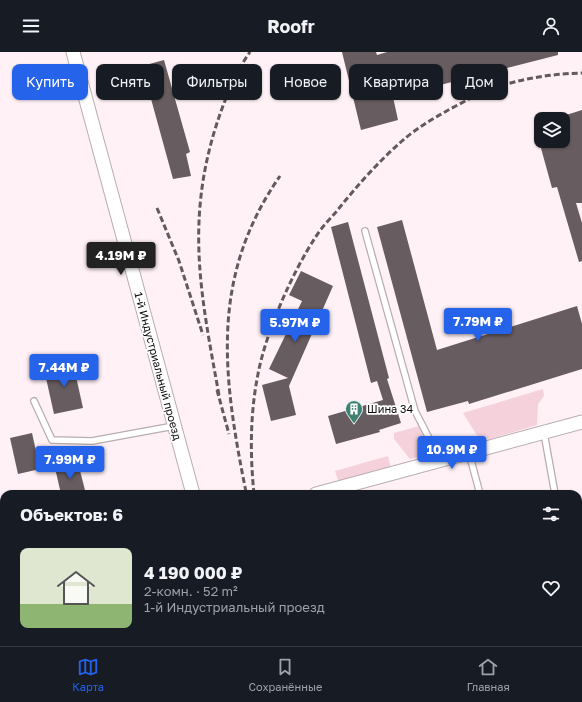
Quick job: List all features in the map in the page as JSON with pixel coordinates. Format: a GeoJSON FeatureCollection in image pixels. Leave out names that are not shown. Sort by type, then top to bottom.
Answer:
{"type":"FeatureCollection","features":[{"type":"Feature","properties":{"kind":"street","name":"1-й Индустриальный проезд"},"geometry":{"type":"LineString","coordinates":[[73,52],[192,490]]}},
{"type":"Feature","properties":{"kind":"street"},"geometry":{"type":"LineString","coordinates":[[336,490],[582,422]]}},
{"type":"Feature","properties":{"kind":"lane"},"geometry":{"type":"LineString","coordinates":[[365,231],[415,411],[429,438],[436,462]]}},
{"type":"Feature","properties":{"kind":"lane"},"geometry":{"type":"LineString","coordinates":[[34,401],[52,440],[92,442],[174,426]]}},
{"type":"Feature","properties":{"kind":"lane"},"geometry":{"type":"LineString","coordinates":[[544,433],[554,490]]}},
{"type":"Feature","properties":{"kind":"lane"},"geometry":{"type":"LineString","coordinates":[[469,453],[479,490]]}},
{"type":"Feature","properties":{"kind":"shaded area"},"geometry":{"type":"Polygon","coordinates":[[[543,389],[544,396],[538,404],[537,425],[490,439],[478,437],[463,413],[543,389]]]}},
{"type":"Feature","properties":{"kind":"shaded area"},"geometry":{"type":"Polygon","coordinates":[[[419,426],[426,444],[422,456],[410,459],[394,439],[394,433],[419,426]]]}},
{"type":"Feature","properties":{"kind":"shaded area"},"geometry":{"type":"Polygon","coordinates":[[[388,456],[391,468],[339,483],[335,471],[388,456]]]}},
{"type":"Feature","properties":{"kind":"building"},"geometry":{"type":"Polygon","coordinates":[[[342,52],[376,52],[377,55],[387,52],[558,52],[558,55],[508,68],[508,64],[451,64],[451,82],[443,84],[443,64],[349,64],[349,81],[342,52]]]}},
{"type":"Feature","properties":{"kind":"building"},"geometry":{"type":"Polygon","coordinates":[[[164,60],[172,88],[172,100],[175,100],[190,152],[186,154],[191,176],[173,179],[151,100],[164,100],[164,64],[149,64],[164,60]]]}},
{"type":"Feature","properties":{"kind":"building"},"geometry":{"type":"Polygon","coordinates":[[[354,100],[394,100],[398,120],[361,130],[354,100]]]}},
{"type":"Feature","properties":{"kind":"building"},"geometry":{"type":"Polygon","coordinates":[[[582,110],[582,203],[576,203],[582,223],[582,261],[579,262],[557,187],[552,188],[541,148],[570,148],[570,114],[582,110]]]}},
{"type":"Feature","properties":{"kind":"building"},"geometry":{"type":"Polygon","coordinates":[[[402,220],[437,350],[577,306],[582,324],[582,369],[469,404],[468,401],[427,412],[377,227],[402,220]]]}},
{"type":"Feature","properties":{"kind":"building"},"geometry":{"type":"Polygon","coordinates":[[[348,222],[389,378],[387,379],[401,423],[379,430],[380,432],[336,444],[328,416],[383,400],[377,381],[371,383],[331,227],[348,222]]]}},
{"type":"Feature","properties":{"kind":"building"},"geometry":{"type":"Polygon","coordinates":[[[301,271],[333,286],[289,386],[296,415],[271,421],[262,385],[288,378],[269,369],[302,301],[289,295],[301,271]]]}},
{"type":"Feature","properties":{"kind":"building"},"geometry":{"type":"Polygon","coordinates":[[[73,363],[83,408],[54,414],[44,369],[73,363]]]}},
{"type":"Feature","properties":{"kind":"building"},"geometry":{"type":"Polygon","coordinates":[[[32,433],[40,469],[18,474],[10,438],[32,433]]]}},
{"type":"Feature","properties":{"kind":"building"},"geometry":{"type":"Polygon","coordinates":[[[78,463],[85,490],[60,490],[55,468],[78,463]]]}},
{"type":"Feature","properties":{"kind":"railway"},"geometry":{"type":"LineString","coordinates":[[219,395],[202,292],[199,259],[201,193],[207,159],[220,114],[235,77],[250,52]]}},
{"type":"Feature","properties":{"kind":"railway"},"geometry":{"type":"LineString","coordinates":[[254,490],[251,449],[252,419],[255,389],[262,358],[273,322],[289,285],[306,252],[322,227],[384,157],[409,135],[435,118],[471,98],[497,87],[539,77],[582,73]]}},
{"type":"Feature","properties":{"kind":"railway"},"geometry":{"type":"LineString","coordinates":[[246,490],[238,450],[228,368],[228,329],[232,290],[242,252],[257,214],[280,176]]}},
{"type":"Feature","properties":{"kind":"railway"},"geometry":{"type":"LineString","coordinates":[[157,208],[179,261],[203,335]]}},
{"type":"Feature","properties":{"kind":"railway"},"geometry":{"type":"LineString","coordinates":[[217,390],[229,434]]}},
{"type":"Feature","properties":{"kind":"place","name":"Шина 34"},"geometry":{"type":"Point","coordinates":[354,424]}}]}
